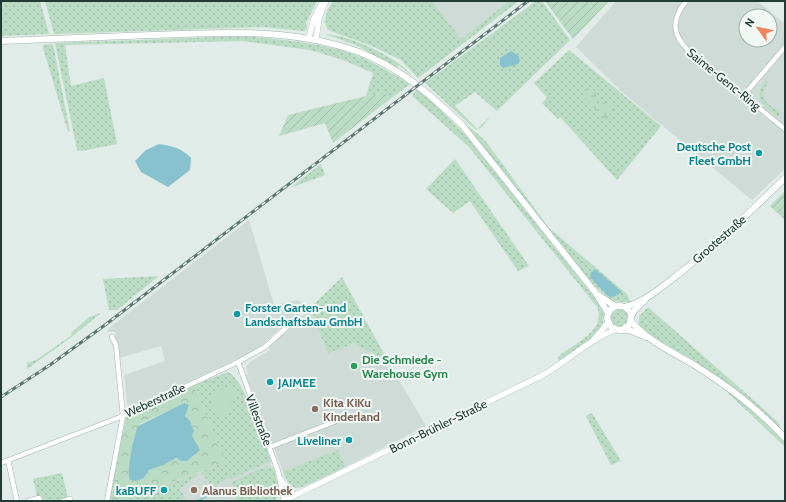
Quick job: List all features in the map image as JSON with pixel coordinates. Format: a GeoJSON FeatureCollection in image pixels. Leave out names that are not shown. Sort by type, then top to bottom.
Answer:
{"type":"FeatureCollection","features":[{"type":"Feature","properties":{"kind":"main road"},"geometry":{"type":"LineString","coordinates":[[1,41],[234,32],[268,33],[316,39],[360,53],[382,63],[417,85],[440,103],[481,148],[595,292],[608,313],[608,323],[619,330],[629,330],[650,338]]}},
{"type":"Feature","properties":{"kind":"main road","name":"Grootestraße"},"geometry":{"type":"LineString","coordinates":[[631,319],[634,312],[650,295],[719,240],[785,178]]}},
{"type":"Feature","properties":{"kind":"main road"},"geometry":{"type":"LineString","coordinates":[[595,292],[615,306],[625,307],[630,313],[631,319],[639,329],[650,338],[727,387],[759,412],[785,438]]}},
{"type":"Feature","properties":{"kind":"main road","name":"Grootestraße"},"geometry":{"type":"LineString","coordinates":[[625,307],[650,295]]}},
{"type":"Feature","properties":{"kind":"main road"},"geometry":{"type":"LineString","coordinates":[[608,313],[615,306]]}},
{"type":"Feature","properties":{"kind":"main road"},"geometry":{"type":"LineString","coordinates":[[619,330],[628,327],[631,319]]}},
{"type":"Feature","properties":{"kind":"street"},"geometry":{"type":"LineString","coordinates":[[309,38],[314,18],[323,1]]}},
{"type":"Feature","properties":{"kind":"street"},"geometry":{"type":"LineString","coordinates":[[316,39],[319,18],[326,1]]}},
{"type":"Feature","properties":{"kind":"street","name":"Saime-Genc-Ring"},"geometry":{"type":"LineString","coordinates":[[686,1],[676,17],[676,33],[679,40],[689,51],[785,129]]}},
{"type":"Feature","properties":{"kind":"street"},"geometry":{"type":"LineString","coordinates":[[744,96],[785,47]]}},
{"type":"Feature","properties":{"kind":"street","name":"Weberstraße"},"geometry":{"type":"LineString","coordinates":[[1,463],[123,416],[238,362],[265,347],[298,317]]}},
{"type":"Feature","properties":{"kind":"street","name":"Bonn-Brühler-Straße"},"geometry":{"type":"LineString","coordinates":[[590,344],[608,323]]}},
{"type":"Feature","properties":{"kind":"street","name":"Bonn-Brühler-Straße"},"geometry":{"type":"LineString","coordinates":[[283,501],[541,376],[565,362],[590,344],[619,330]]}},
{"type":"Feature","properties":{"kind":"street"},"geometry":{"type":"LineString","coordinates":[[107,501],[123,416],[116,346],[112,337]]}},
{"type":"Feature","properties":{"kind":"street","name":"Villestraße"},"geometry":{"type":"LineString","coordinates":[[238,362],[270,447],[280,478],[283,501]]}},
{"type":"Feature","properties":{"kind":"street"},"geometry":{"type":"LineString","coordinates":[[270,447],[339,420],[344,413]]}},
{"type":"Feature","properties":{"kind":"street"},"geometry":{"type":"LineString","coordinates":[[8,460],[17,501]]}},
{"type":"Feature","properties":{"kind":"street","name":"Villestraße"},"geometry":{"type":"LineString","coordinates":[[280,478],[294,495]]}},
{"type":"Feature","properties":{"kind":"street"},"geometry":{"type":"LineString","coordinates":[[28,501],[39,498],[40,501]]}},
{"type":"Feature","properties":{"kind":"street"},"geometry":{"type":"LineString","coordinates":[[63,501],[70,499],[71,501]]}},
{"type":"Feature","properties":{"kind":"shaded area"},"geometry":{"type":"Polygon","coordinates":[[[432,1],[509,1],[461,39],[432,1]]]}},
{"type":"Feature","properties":{"kind":"shaded area"},"geometry":{"type":"Polygon","coordinates":[[[616,1],[757,1],[766,8],[738,8],[738,48],[778,48],[778,18],[785,24],[785,169],[752,200],[623,93],[576,47],[616,1]]]}},
{"type":"Feature","properties":{"kind":"shaded area"},"geometry":{"type":"Polygon","coordinates":[[[249,220],[274,305],[298,300],[305,305],[258,349],[128,410],[124,375],[165,361],[161,346],[119,358],[115,332],[107,332],[109,328],[249,220]]]}},
{"type":"Feature","properties":{"kind":"shaded area"},"geometry":{"type":"Polygon","coordinates":[[[310,308],[328,354],[354,343],[389,363],[426,426],[325,477],[302,487],[295,488],[285,477],[246,375],[248,374],[246,367],[250,362],[270,350],[269,346],[310,308]]]}},
{"type":"Feature","properties":{"kind":"shaded area"},"geometry":{"type":"Polygon","coordinates":[[[265,446],[280,492],[279,497],[273,501],[122,501],[265,446]]]}},
{"type":"Feature","properties":{"kind":"green space"},"geometry":{"type":"Polygon","coordinates":[[[1,1],[40,1],[49,34],[1,36],[1,1]]]}},
{"type":"Feature","properties":{"kind":"green space"},"geometry":{"type":"Polygon","coordinates":[[[45,1],[317,1],[306,23],[307,30],[303,31],[263,27],[54,34],[45,1]]]}},
{"type":"Feature","properties":{"kind":"green space"},"geometry":{"type":"Polygon","coordinates":[[[333,1],[432,1],[461,39],[509,1],[519,1],[418,78],[401,60],[372,46],[328,30],[325,18],[333,1]]]}},
{"type":"Feature","properties":{"kind":"green space"},"geometry":{"type":"Polygon","coordinates":[[[536,1],[542,1],[570,40],[497,111],[475,92],[455,106],[477,129],[492,115],[481,128],[476,130],[425,83],[536,1]]]}},
{"type":"Feature","properties":{"kind":"green space"},"geometry":{"type":"Polygon","coordinates":[[[545,1],[609,1],[573,39],[545,1]]]}},
{"type":"Feature","properties":{"kind":"green space"},"geometry":{"type":"Polygon","coordinates":[[[325,34],[347,38],[372,48],[396,62],[412,76],[400,66],[395,67],[358,46],[325,34]]]}},
{"type":"Feature","properties":{"kind":"green space"},"geometry":{"type":"Polygon","coordinates":[[[244,36],[307,43],[344,51],[370,61],[410,84],[389,100],[389,93],[366,96],[373,73],[343,60],[310,50],[243,41],[65,45],[71,86],[104,78],[117,144],[82,151],[77,150],[55,43],[244,36]]]}},
{"type":"Feature","properties":{"kind":"green space"},"geometry":{"type":"Polygon","coordinates":[[[53,44],[70,132],[68,131],[42,45],[53,44]]]}},
{"type":"Feature","properties":{"kind":"green space"},"geometry":{"type":"Polygon","coordinates":[[[569,50],[661,126],[617,180],[560,117],[558,119],[542,103],[547,98],[534,83],[569,50]]]}},
{"type":"Feature","properties":{"kind":"green space"},"geometry":{"type":"Polygon","coordinates":[[[766,80],[769,82],[763,93],[763,97],[767,103],[780,113],[782,111],[778,117],[761,101],[760,92],[766,80]]]}},
{"type":"Feature","properties":{"kind":"green space"},"geometry":{"type":"Polygon","coordinates":[[[587,88],[593,89],[596,93],[596,102],[601,105],[604,103],[610,105],[613,109],[608,117],[603,121],[599,118],[585,97],[587,88]]]}},
{"type":"Feature","properties":{"kind":"green space"},"geometry":{"type":"Polygon","coordinates":[[[417,89],[436,105],[466,136],[602,307],[604,316],[598,332],[591,339],[560,361],[558,359],[559,356],[580,342],[593,330],[599,316],[597,307],[469,147],[412,96],[417,89]]]}},
{"type":"Feature","properties":{"kind":"green space"},"geometry":{"type":"Polygon","coordinates":[[[389,93],[389,100],[333,143],[325,123],[279,136],[288,115],[366,96],[389,93]]]}},
{"type":"Feature","properties":{"kind":"green space"},"geometry":{"type":"Polygon","coordinates":[[[466,125],[487,143],[549,228],[627,294],[631,303],[612,301],[589,281],[466,125]]]}},
{"type":"Feature","properties":{"kind":"green space"},"geometry":{"type":"Polygon","coordinates":[[[455,159],[529,266],[518,271],[470,201],[453,213],[426,189],[455,159]]]}},
{"type":"Feature","properties":{"kind":"green space"},"geometry":{"type":"Polygon","coordinates":[[[321,164],[325,175],[290,188],[321,164]]]}},
{"type":"Feature","properties":{"kind":"green space"},"geometry":{"type":"Polygon","coordinates":[[[785,191],[785,220],[770,206],[785,191]]]}},
{"type":"Feature","properties":{"kind":"green space"},"geometry":{"type":"Polygon","coordinates":[[[159,276],[117,310],[109,310],[103,279],[159,276]]]}},
{"type":"Feature","properties":{"kind":"green space"},"geometry":{"type":"Polygon","coordinates":[[[342,277],[389,363],[354,343],[328,354],[310,308],[342,277]]]}},
{"type":"Feature","properties":{"kind":"green space"},"geometry":{"type":"Polygon","coordinates":[[[648,307],[778,422],[781,428],[734,388],[639,328],[639,316],[648,307]]]}},
{"type":"Feature","properties":{"kind":"green space"},"geometry":{"type":"Polygon","coordinates":[[[615,309],[623,309],[628,314],[626,325],[623,327],[615,327],[610,322],[610,314],[615,309]]]}},
{"type":"Feature","properties":{"kind":"green space"},"geometry":{"type":"Polygon","coordinates":[[[101,313],[73,336],[27,369],[27,363],[36,360],[72,335],[71,333],[89,317],[101,313]]]}},
{"type":"Feature","properties":{"kind":"green space"},"geometry":{"type":"Polygon","coordinates":[[[228,372],[235,378],[247,399],[259,426],[271,461],[231,479],[230,477],[213,487],[201,472],[225,462],[194,385],[228,372]]]}},
{"type":"Feature","properties":{"kind":"green space"},"geometry":{"type":"Polygon","coordinates":[[[194,385],[225,462],[122,501],[109,501],[126,417],[194,385]],[[184,403],[140,424],[134,438],[129,476],[136,481],[144,478],[149,470],[173,459],[191,458],[196,454],[192,436],[194,431],[190,421],[185,416],[184,403]]]}},
{"type":"Feature","properties":{"kind":"green space"},"geometry":{"type":"Polygon","coordinates":[[[232,386],[237,399],[229,402],[233,412],[218,417],[209,395],[232,386]]]}},
{"type":"Feature","properties":{"kind":"green space"},"geometry":{"type":"Polygon","coordinates":[[[728,391],[751,409],[785,443],[785,447],[727,392],[728,391]]]}},
{"type":"Feature","properties":{"kind":"green space"},"geometry":{"type":"Polygon","coordinates":[[[592,413],[621,461],[611,465],[586,416],[592,413]]]}},
{"type":"Feature","properties":{"kind":"green space"},"geometry":{"type":"Polygon","coordinates":[[[338,450],[345,467],[302,487],[295,488],[288,482],[283,472],[338,450]]]}},
{"type":"Feature","properties":{"kind":"green space"},"geometry":{"type":"Polygon","coordinates":[[[273,467],[280,492],[276,500],[237,501],[232,482],[259,469],[273,467]]]}},
{"type":"Feature","properties":{"kind":"green space"},"geometry":{"type":"Polygon","coordinates":[[[62,473],[68,498],[56,501],[43,501],[42,496],[37,496],[33,479],[62,473]]]}},
{"type":"Feature","properties":{"kind":"green space"},"geometry":{"type":"Polygon","coordinates":[[[196,474],[198,475],[180,489],[186,501],[122,501],[196,474]]]}},
{"type":"Feature","properties":{"kind":"water"},"geometry":{"type":"Polygon","coordinates":[[[511,51],[518,55],[520,61],[518,64],[503,68],[500,65],[500,58],[511,51]]]}},
{"type":"Feature","properties":{"kind":"water"},"geometry":{"type":"Polygon","coordinates":[[[159,144],[176,148],[191,158],[190,170],[168,187],[141,172],[135,161],[146,150],[159,144]]]}},
{"type":"Feature","properties":{"kind":"water"},"geometry":{"type":"Polygon","coordinates":[[[595,269],[622,292],[613,297],[608,296],[591,278],[590,274],[595,269]]]}},
{"type":"Feature","properties":{"kind":"water"},"geometry":{"type":"Polygon","coordinates":[[[184,403],[189,405],[185,416],[190,421],[194,431],[192,436],[200,450],[187,461],[182,461],[176,458],[149,470],[144,478],[136,481],[130,480],[130,462],[134,437],[138,426],[184,403]]]}},
{"type":"Feature","properties":{"kind":"waterway"},"geometry":{"type":"LineString","coordinates":[[197,501],[208,496]]}},
{"type":"Feature","properties":{"kind":"railway"},"geometry":{"type":"LineString","coordinates":[[1,397],[50,365],[105,325],[528,1]]}},
{"type":"Feature","properties":{"kind":"place","name":"Deutsche Post Fleet GmbH"},"geometry":{"type":"Point","coordinates":[759,153]}},
{"type":"Feature","properties":{"kind":"place","name":"Forster Garten- und Landschaftsbau GmbH"},"geometry":{"type":"Point","coordinates":[237,314]}},
{"type":"Feature","properties":{"kind":"place","name":"Die Schmiede - Warehouse Gym"},"geometry":{"type":"Point","coordinates":[354,366]}},
{"type":"Feature","properties":{"kind":"place","name":"JAIMEE"},"geometry":{"type":"Point","coordinates":[270,382]}},
{"type":"Feature","properties":{"kind":"place","name":"Kita KiKu Kinderland"},"geometry":{"type":"Point","coordinates":[315,409]}},
{"type":"Feature","properties":{"kind":"place","name":"Liveliner"},"geometry":{"type":"Point","coordinates":[349,440]}},
{"type":"Feature","properties":{"kind":"place","name":"kaBUFF"},"geometry":{"type":"Point","coordinates":[164,490]}},
{"type":"Feature","properties":{"kind":"place","name":"Alanus Bibliothek"},"geometry":{"type":"Point","coordinates":[194,490]}}]}
